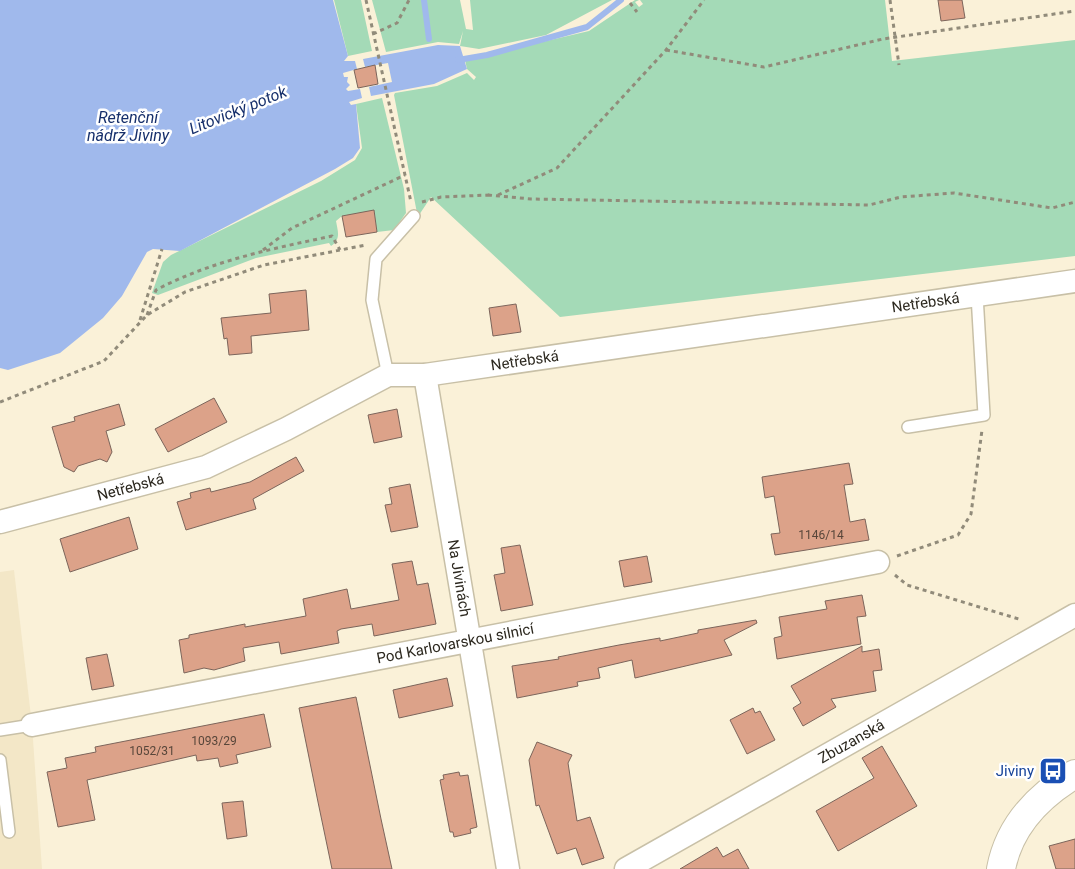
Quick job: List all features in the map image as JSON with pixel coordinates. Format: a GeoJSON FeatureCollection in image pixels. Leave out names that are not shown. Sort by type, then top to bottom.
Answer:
{"type":"FeatureCollection","features":[{"type":"Feature","properties":{"kind":"main road"},"geometry":{"type":"LineString","coordinates":[[1001,869],[1010,840],[1027,812],[1052,790],[1075,774]]}},
{"type":"Feature","properties":{"kind":"main road"},"geometry":{"type":"LineString","coordinates":[[1013,869],[1015,841],[1027,812]]}},
{"type":"Feature","properties":{"kind":"street","name":"Netřebská"},"geometry":{"type":"LineString","coordinates":[[0,522],[206,467],[286,429],[388,375],[425,376],[1075,281]]}},
{"type":"Feature","properties":{"kind":"street","name":"Na Jivinách"},"geometry":{"type":"LineString","coordinates":[[425,376],[508,869]]}},
{"type":"Feature","properties":{"kind":"street","name":"Pod Karlovarskou silnicí"},"geometry":{"type":"LineString","coordinates":[[32,725],[878,562]]}},
{"type":"Feature","properties":{"kind":"street","name":"Zbuzanská"},"geometry":{"type":"LineString","coordinates":[[626,869],[1075,615]]}},
{"type":"Feature","properties":{"kind":"lane"},"geometry":{"type":"LineString","coordinates":[[388,375],[372,300],[376,258],[414,216]]}},
{"type":"Feature","properties":{"kind":"lane"},"geometry":{"type":"LineString","coordinates":[[908,427],[984,415],[977,295]]}},
{"type":"Feature","properties":{"kind":"lane"},"geometry":{"type":"LineString","coordinates":[[0,730],[32,725]]}},
{"type":"Feature","properties":{"kind":"lane"},"geometry":{"type":"LineString","coordinates":[[0,760],[9,832]]}},
{"type":"Feature","properties":{"kind":"path"},"geometry":{"type":"LineString","coordinates":[[366,0],[411,205],[441,197],[500,195],[557,168],[666,50],[704,0]]}},
{"type":"Feature","properties":{"kind":"path"},"geometry":{"type":"LineString","coordinates":[[373,34],[397,23],[409,0]]}},
{"type":"Feature","properties":{"kind":"path"},"geometry":{"type":"LineString","coordinates":[[890,0],[899,65]]}},
{"type":"Feature","properties":{"kind":"path"},"geometry":{"type":"LineString","coordinates":[[630,4],[637,12]]}},
{"type":"Feature","properties":{"kind":"path"},"geometry":{"type":"LineString","coordinates":[[666,50],[764,67],[896,37],[1075,11]]}},
{"type":"Feature","properties":{"kind":"path"},"geometry":{"type":"LineString","coordinates":[[262,250],[292,228],[405,175]]}},
{"type":"Feature","properties":{"kind":"path"},"geometry":{"type":"LineString","coordinates":[[488,195],[531,199],[869,205],[901,197],[954,193],[1052,208],[1075,202]]}},
{"type":"Feature","properties":{"kind":"path"},"geometry":{"type":"LineString","coordinates":[[0,402],[104,361],[147,315],[185,292],[264,266],[340,250],[332,236],[262,250],[182,276],[156,290],[147,315]]}},
{"type":"Feature","properties":{"kind":"path"},"geometry":{"type":"LineString","coordinates":[[140,323],[162,250]]}},
{"type":"Feature","properties":{"kind":"path"},"geometry":{"type":"LineString","coordinates":[[878,562],[958,535],[971,514],[984,415]]}},
{"type":"Feature","properties":{"kind":"path"},"geometry":{"type":"LineString","coordinates":[[878,562],[907,585],[1050,628]]}},
{"type":"Feature","properties":{"kind":"shaded area"},"geometry":{"type":"Polygon","coordinates":[[[14,570],[32,725],[42,869],[0,869],[0,572],[14,570]]]}},
{"type":"Feature","properties":{"kind":"green space"},"geometry":{"type":"Polygon","coordinates":[[[334,0],[361,0],[372,51],[348,56],[334,0]]]}},
{"type":"Feature","properties":{"kind":"green space"},"geometry":{"type":"Polygon","coordinates":[[[372,0],[460,0],[466,29],[473,30],[470,0],[612,0],[546,35],[479,49],[460,46],[463,31],[459,44],[438,42],[386,52],[372,0]]]}},
{"type":"Feature","properties":{"kind":"green space"},"geometry":{"type":"Polygon","coordinates":[[[635,0],[639,0],[635,2],[639,7],[643,4],[640,0],[885,0],[892,61],[1075,40],[1075,256],[560,317],[431,197],[411,227],[417,213],[395,93],[437,86],[467,73],[474,80],[476,77],[467,69],[465,60],[589,31],[635,0]]]}},
{"type":"Feature","properties":{"kind":"green space"},"geometry":{"type":"Polygon","coordinates":[[[382,98],[404,189],[406,213],[394,230],[377,232],[374,211],[342,216],[336,221],[338,238],[331,246],[329,243],[256,258],[158,295],[152,293],[163,262],[171,255],[321,181],[355,160],[362,148],[356,104],[382,98]]]}},
{"type":"Feature","properties":{"kind":"water","name":"Retenční nádrž Jiviny"},"geometry":{"type":"Polygon","coordinates":[[[0,0],[333,0],[348,56],[344,61],[355,61],[357,69],[343,73],[344,77],[348,77],[347,82],[350,85],[346,89],[348,91],[360,89],[362,98],[349,102],[351,105],[356,104],[360,148],[353,158],[335,169],[180,251],[153,249],[147,252],[122,296],[103,318],[60,353],[8,370],[0,368],[0,0]]]}},
{"type":"Feature","properties":{"kind":"water"},"geometry":{"type":"Polygon","coordinates":[[[438,45],[460,46],[467,69],[434,84],[371,96],[369,87],[392,82],[388,63],[365,67],[363,59],[438,45]]]}},
{"type":"Feature","properties":{"kind":"building"},"geometry":{"type":"Polygon","coordinates":[[[938,0],[962,0],[965,18],[941,21],[938,0]]]}},
{"type":"Feature","properties":{"kind":"building"},"geometry":{"type":"Polygon","coordinates":[[[375,65],[378,84],[358,88],[354,70],[375,65]]]}},
{"type":"Feature","properties":{"kind":"building"},"geometry":{"type":"Polygon","coordinates":[[[374,210],[377,232],[346,237],[342,216],[374,210]]]}},
{"type":"Feature","properties":{"kind":"building"},"geometry":{"type":"Polygon","coordinates":[[[306,290],[309,330],[251,336],[252,353],[229,355],[227,338],[224,339],[221,318],[271,313],[269,294],[306,290]]]}},
{"type":"Feature","properties":{"kind":"building"},"geometry":{"type":"Polygon","coordinates":[[[516,304],[521,332],[493,336],[489,308],[516,304]]]}},
{"type":"Feature","properties":{"kind":"building"},"geometry":{"type":"Polygon","coordinates":[[[214,398],[227,422],[168,452],[155,429],[214,398]]]}},
{"type":"Feature","properties":{"kind":"building"},"geometry":{"type":"Polygon","coordinates":[[[119,404],[125,425],[106,431],[112,452],[107,462],[100,459],[78,466],[74,472],[64,467],[52,427],[75,421],[74,417],[119,404]]]}},
{"type":"Feature","properties":{"kind":"building"},"geometry":{"type":"Polygon","coordinates":[[[397,409],[402,437],[374,443],[368,415],[397,409]]]}},
{"type":"Feature","properties":{"kind":"building"},"geometry":{"type":"Polygon","coordinates":[[[296,457],[304,471],[253,499],[256,509],[186,530],[177,502],[191,498],[190,493],[210,488],[211,492],[250,482],[296,457]]]}},
{"type":"Feature","properties":{"kind":"building"},"geometry":{"type":"Polygon","coordinates":[[[849,463],[853,484],[844,485],[850,522],[865,519],[869,540],[775,555],[771,534],[780,533],[774,496],[765,498],[762,477],[849,463]]]}},
{"type":"Feature","properties":{"kind":"building"},"geometry":{"type":"Polygon","coordinates":[[[410,484],[418,527],[391,532],[385,505],[392,504],[389,488],[410,484]]]}},
{"type":"Feature","properties":{"kind":"building"},"geometry":{"type":"Polygon","coordinates":[[[129,517],[138,549],[70,572],[60,539],[129,517]]]}},
{"type":"Feature","properties":{"kind":"building"},"geometry":{"type":"Polygon","coordinates":[[[520,545],[533,605],[501,611],[494,575],[505,573],[501,548],[520,545]]]}},
{"type":"Feature","properties":{"kind":"building"},"geometry":{"type":"Polygon","coordinates":[[[647,556],[652,582],[624,587],[619,561],[647,556]]]}},
{"type":"Feature","properties":{"kind":"building"},"geometry":{"type":"Polygon","coordinates":[[[412,561],[417,585],[428,583],[436,624],[374,636],[372,624],[341,629],[337,631],[339,643],[281,654],[279,642],[243,648],[245,661],[214,670],[204,668],[184,673],[179,640],[189,638],[189,635],[245,624],[245,627],[306,616],[303,599],[347,589],[351,609],[399,600],[392,564],[412,561]]]}},
{"type":"Feature","properties":{"kind":"building"},"geometry":{"type":"Polygon","coordinates":[[[862,595],[866,616],[857,617],[861,644],[777,659],[774,638],[782,636],[779,617],[827,609],[825,601],[862,595]]]}},
{"type":"Feature","properties":{"kind":"building"},"geometry":{"type":"Polygon","coordinates":[[[756,620],[757,623],[724,640],[732,655],[635,678],[632,660],[598,668],[600,678],[577,682],[578,686],[517,698],[512,666],[559,659],[558,657],[660,638],[660,641],[698,633],[698,630],[756,620]]]}},
{"type":"Feature","properties":{"kind":"building"},"geometry":{"type":"Polygon","coordinates":[[[862,646],[862,652],[879,649],[882,670],[873,671],[876,691],[831,699],[836,707],[803,726],[793,708],[801,703],[791,686],[862,646]]]}},
{"type":"Feature","properties":{"kind":"building"},"geometry":{"type":"Polygon","coordinates":[[[107,654],[114,686],[92,690],[86,658],[107,654]]]}},
{"type":"Feature","properties":{"kind":"building"},"geometry":{"type":"Polygon","coordinates":[[[447,678],[453,706],[399,718],[393,690],[447,678]]]}},
{"type":"Feature","properties":{"kind":"building"},"geometry":{"type":"Polygon","coordinates":[[[356,697],[392,869],[332,869],[299,708],[356,697]]]}},
{"type":"Feature","properties":{"kind":"building"},"geometry":{"type":"Polygon","coordinates":[[[753,708],[755,713],[760,711],[775,740],[747,754],[730,720],[753,708]]]}},
{"type":"Feature","properties":{"kind":"building"},"geometry":{"type":"Polygon","coordinates":[[[264,714],[271,747],[236,755],[238,763],[220,767],[218,758],[197,761],[196,755],[87,780],[95,820],[58,827],[47,772],[67,768],[65,758],[96,752],[95,747],[264,714]]]}},
{"type":"Feature","properties":{"kind":"building"},"geometry":{"type":"Polygon","coordinates":[[[537,742],[572,755],[568,763],[577,821],[590,817],[604,858],[582,865],[576,848],[557,854],[539,805],[536,806],[529,760],[537,742]]]}},
{"type":"Feature","properties":{"kind":"building"},"geometry":{"type":"Polygon","coordinates":[[[882,746],[917,806],[838,851],[816,811],[874,778],[862,758],[882,746]]]}},
{"type":"Feature","properties":{"kind":"building"},"geometry":{"type":"Polygon","coordinates":[[[459,772],[460,776],[468,775],[477,827],[470,829],[471,833],[454,837],[453,832],[450,832],[440,780],[444,779],[443,775],[459,772]]]}},
{"type":"Feature","properties":{"kind":"building"},"geometry":{"type":"Polygon","coordinates":[[[243,801],[247,836],[227,839],[222,803],[243,801]]]}},
{"type":"Feature","properties":{"kind":"building"},"geometry":{"type":"Polygon","coordinates":[[[1075,839],[1075,869],[1056,869],[1049,846],[1075,839]]]}},
{"type":"Feature","properties":{"kind":"building"},"geometry":{"type":"Polygon","coordinates":[[[717,847],[723,857],[738,849],[749,869],[680,869],[717,847]]]}},
{"type":"Feature","properties":{"kind":"waterway"},"geometry":{"type":"LineString","coordinates":[[424,0],[429,39]]}},
{"type":"Feature","properties":{"kind":"waterway","name":"Litovický potok"},"geometry":{"type":"LineString","coordinates":[[458,60],[487,55],[587,27],[621,0]]}},
{"type":"Feature","properties":{"kind":"place","name":"Jiviny"},"geometry":{"type":"Point","coordinates":[1053,771]}}]}
